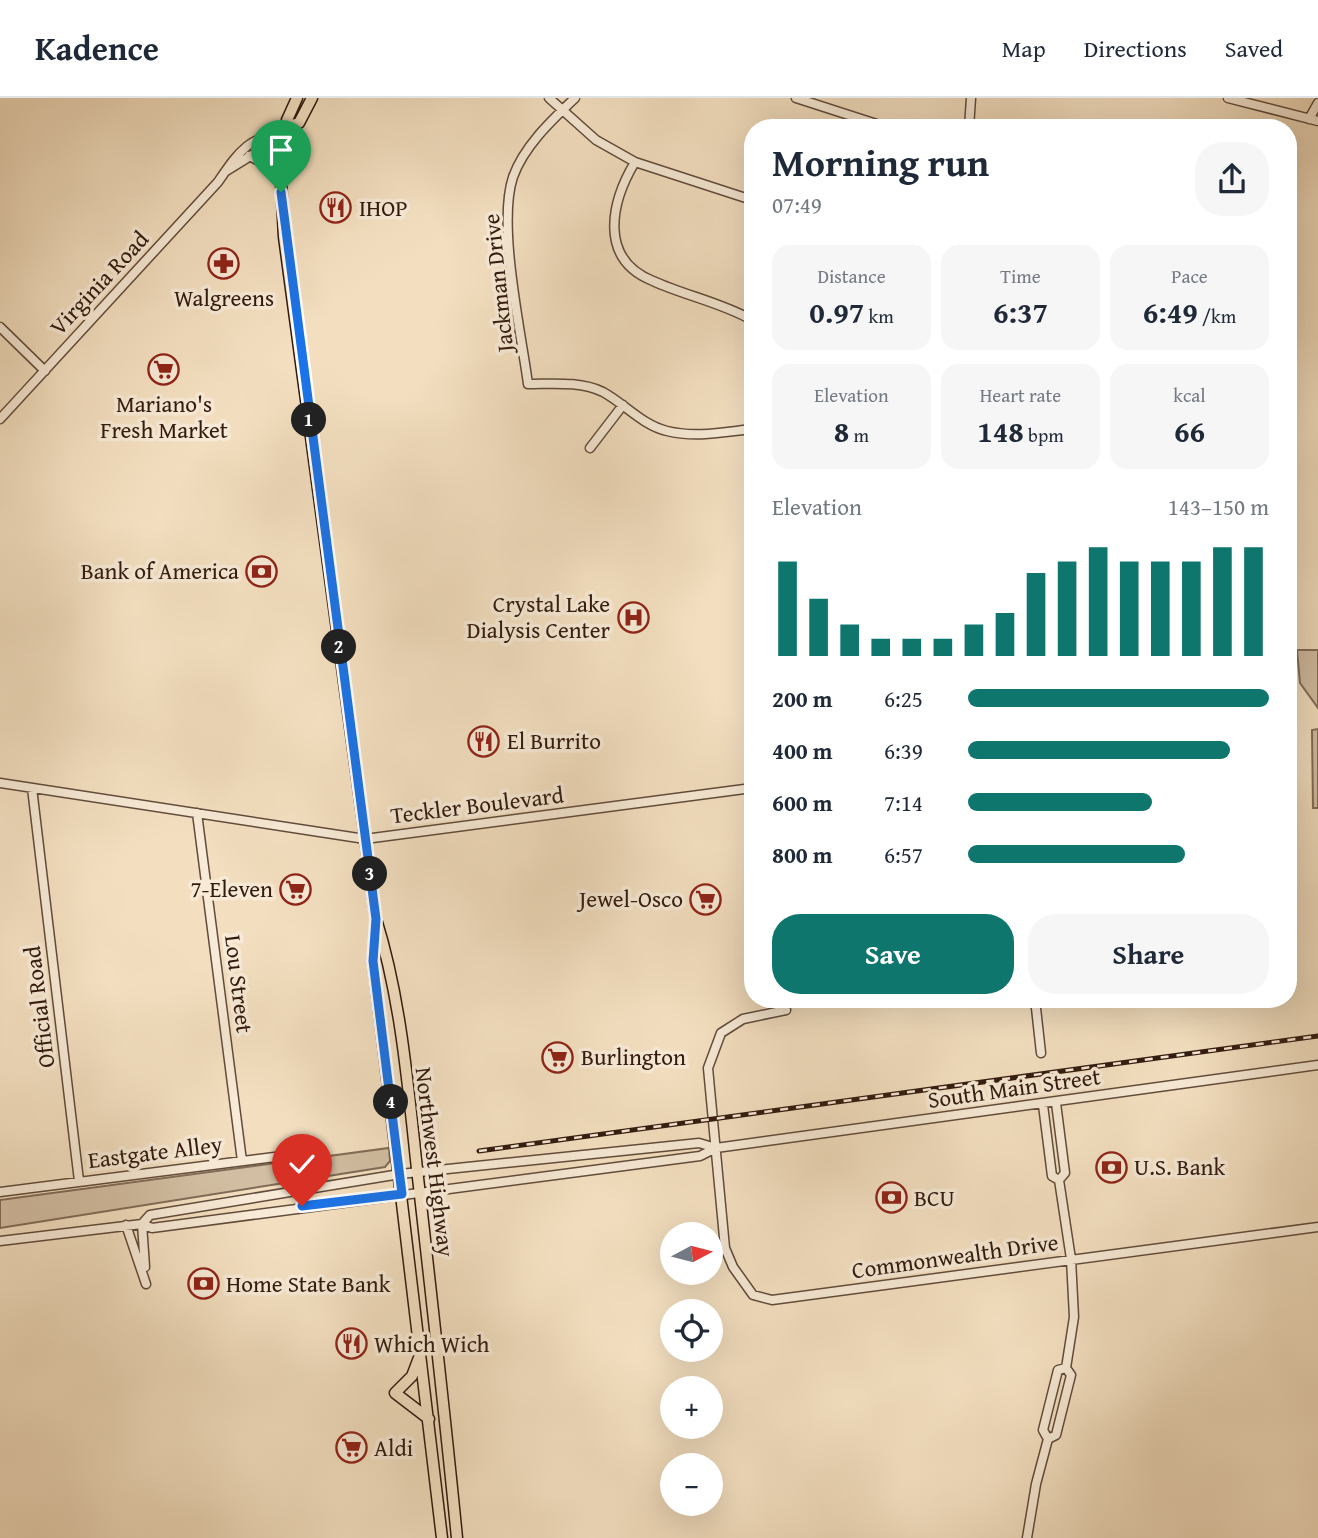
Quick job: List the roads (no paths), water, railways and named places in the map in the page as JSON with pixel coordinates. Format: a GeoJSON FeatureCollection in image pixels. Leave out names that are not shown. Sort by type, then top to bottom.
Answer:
{"type":"FeatureCollection","features":[{"type":"Feature","properties":{"kind":"main road","name":"Northwest Highway"},"geometry":{"type":"LineString","coordinates":[[297,98],[287,120],[281,181],[284,237],[376,919],[388,959],[418,1173],[457,1538]]}},
{"type":"Feature","properties":{"kind":"main road"},"geometry":{"type":"LineString","coordinates":[[287,134],[299,123],[312,98]]}},
{"type":"Feature","properties":{"kind":"main road","name":"Northwest Highway"},"geometry":{"type":"LineString","coordinates":[[376,919],[373,961],[442,1538]]}},
{"type":"Feature","properties":{"kind":"main road"},"geometry":{"type":"LineString","coordinates":[[421,1347],[418,1366],[395,1393],[429,1419]]}},
{"type":"Feature","properties":{"kind":"street"},"geometry":{"type":"LineString","coordinates":[[549,98],[596,140],[635,162],[744,197]]}},
{"type":"Feature","properties":{"kind":"street","name":"Jackman Drive"},"geometry":{"type":"LineString","coordinates":[[575,98],[523,158],[509,193],[509,236],[528,384],[583,385],[601,391],[623,405]]}},
{"type":"Feature","properties":{"kind":"street"},"geometry":{"type":"LineString","coordinates":[[796,98],[860,119]]}},
{"type":"Feature","properties":{"kind":"street"},"geometry":{"type":"LineString","coordinates":[[970,119],[971,98]]}},
{"type":"Feature","properties":{"kind":"street"},"geometry":{"type":"LineString","coordinates":[[1228,98],[1313,120],[1318,103]]}},
{"type":"Feature","properties":{"kind":"street","name":"Virginia Road"},"geometry":{"type":"LineString","coordinates":[[0,419],[226,171],[287,134]]}},
{"type":"Feature","properties":{"kind":"street","name":"Virginia Road"},"geometry":{"type":"LineString","coordinates":[[226,171],[227,165],[253,141],[287,134]]}},
{"type":"Feature","properties":{"kind":"street"},"geometry":{"type":"LineString","coordinates":[[249,156],[268,165],[281,181]]}},
{"type":"Feature","properties":{"kind":"street"},"geometry":{"type":"LineString","coordinates":[[635,162],[619,195],[613,219],[616,240],[627,262],[651,281],[726,305],[744,315]]}},
{"type":"Feature","properties":{"kind":"street"},"geometry":{"type":"LineString","coordinates":[[0,327],[45,371]]}},
{"type":"Feature","properties":{"kind":"street"},"geometry":{"type":"LineString","coordinates":[[590,448],[623,405],[644,421],[667,431],[702,435],[744,430]]}},
{"type":"Feature","properties":{"kind":"street","name":"Teckler Boulevard"},"geometry":{"type":"LineString","coordinates":[[0,783],[365,839],[744,789]]}},
{"type":"Feature","properties":{"kind":"street","name":"Official Road"},"geometry":{"type":"LineString","coordinates":[[32,788],[79,1181]]}},
{"type":"Feature","properties":{"kind":"street","name":"Lou Street"},"geometry":{"type":"LineString","coordinates":[[197,813],[242,1161]]}},
{"type":"Feature","properties":{"kind":"street"},"geometry":{"type":"LineString","coordinates":[[1036,1008],[1041,1053]]}},
{"type":"Feature","properties":{"kind":"street","name":"Commonwealth Drive"},"geometry":{"type":"LineString","coordinates":[[786,1010],[752,1016],[721,1033],[708,1068],[725,1248],[733,1267],[753,1295],[772,1300],[1318,1227]]}},
{"type":"Feature","properties":{"kind":"street","name":"South Main Street"},"geometry":{"type":"LineString","coordinates":[[0,1241],[126,1225],[142,1224],[152,1228],[699,1156],[716,1148],[1318,1065]]}},
{"type":"Feature","properties":{"kind":"street"},"geometry":{"type":"LineString","coordinates":[[1048,1438],[1056,1435],[1067,1396],[1071,1375],[1066,1368],[1074,1317],[1071,1259],[1059,1180],[1065,1173],[1056,1103]]}},
{"type":"Feature","properties":{"kind":"street"},"geometry":{"type":"LineString","coordinates":[[1043,1105],[1052,1176],[1059,1180]]}},
{"type":"Feature","properties":{"kind":"street","name":"South Main Street"},"geometry":{"type":"LineString","coordinates":[[142,1224],[150,1214],[400,1174],[699,1143],[716,1148]]}},
{"type":"Feature","properties":{"kind":"street","name":"Eastgate Alley"},"geometry":{"type":"LineString","coordinates":[[0,1192],[314,1152]]}},
{"type":"Feature","properties":{"kind":"street"},"geometry":{"type":"LineString","coordinates":[[126,1225],[146,1284],[142,1224]]}},
{"type":"Feature","properties":{"kind":"street"},"geometry":{"type":"LineString","coordinates":[[1027,1538],[1036,1484],[1048,1438],[1043,1430],[1058,1370],[1066,1368]]}},
{"type":"Feature","properties":{"kind":"railway"},"geometry":{"type":"LineString","coordinates":[[479,1151],[1318,1036]]}},
{"type":"Feature","properties":{"kind":"place","name":"IHOP"},"geometry":{"type":"Point","coordinates":[336,208]}},
{"type":"Feature","properties":{"kind":"place","name":"Walgreens"},"geometry":{"type":"Point","coordinates":[224,264]}},
{"type":"Feature","properties":{"kind":"place","name":"Mariano's Fresh Market"},"geometry":{"type":"Point","coordinates":[164,370]}},
{"type":"Feature","properties":{"kind":"place","name":"Bank of America"},"geometry":{"type":"Point","coordinates":[262,571]}},
{"type":"Feature","properties":{"kind":"place","name":"Crystal Lake Dialysis Center"},"geometry":{"type":"Point","coordinates":[633,617]}},
{"type":"Feature","properties":{"kind":"place","name":"El Burrito"},"geometry":{"type":"Point","coordinates":[484,741]}},
{"type":"Feature","properties":{"kind":"place","name":"7-Eleven"},"geometry":{"type":"Point","coordinates":[296,889]}},
{"type":"Feature","properties":{"kind":"place","name":"Jewel-Osco"},"geometry":{"type":"Point","coordinates":[706,899]}},
{"type":"Feature","properties":{"kind":"place","name":"Burlington"},"geometry":{"type":"Point","coordinates":[558,1057]}},
{"type":"Feature","properties":{"kind":"place","name":"U.S. Bank"},"geometry":{"type":"Point","coordinates":[1111,1167]}},
{"type":"Feature","properties":{"kind":"place","name":"BCU"},"geometry":{"type":"Point","coordinates":[891,1198]}},
{"type":"Feature","properties":{"kind":"place","name":"Home State Bank"},"geometry":{"type":"Point","coordinates":[203,1284]}},
{"type":"Feature","properties":{"kind":"place","name":"Which Wich"},"geometry":{"type":"Point","coordinates":[351,1344]}},
{"type":"Feature","properties":{"kind":"place","name":"Aldi"},"geometry":{"type":"Point","coordinates":[351,1448]}}]}
